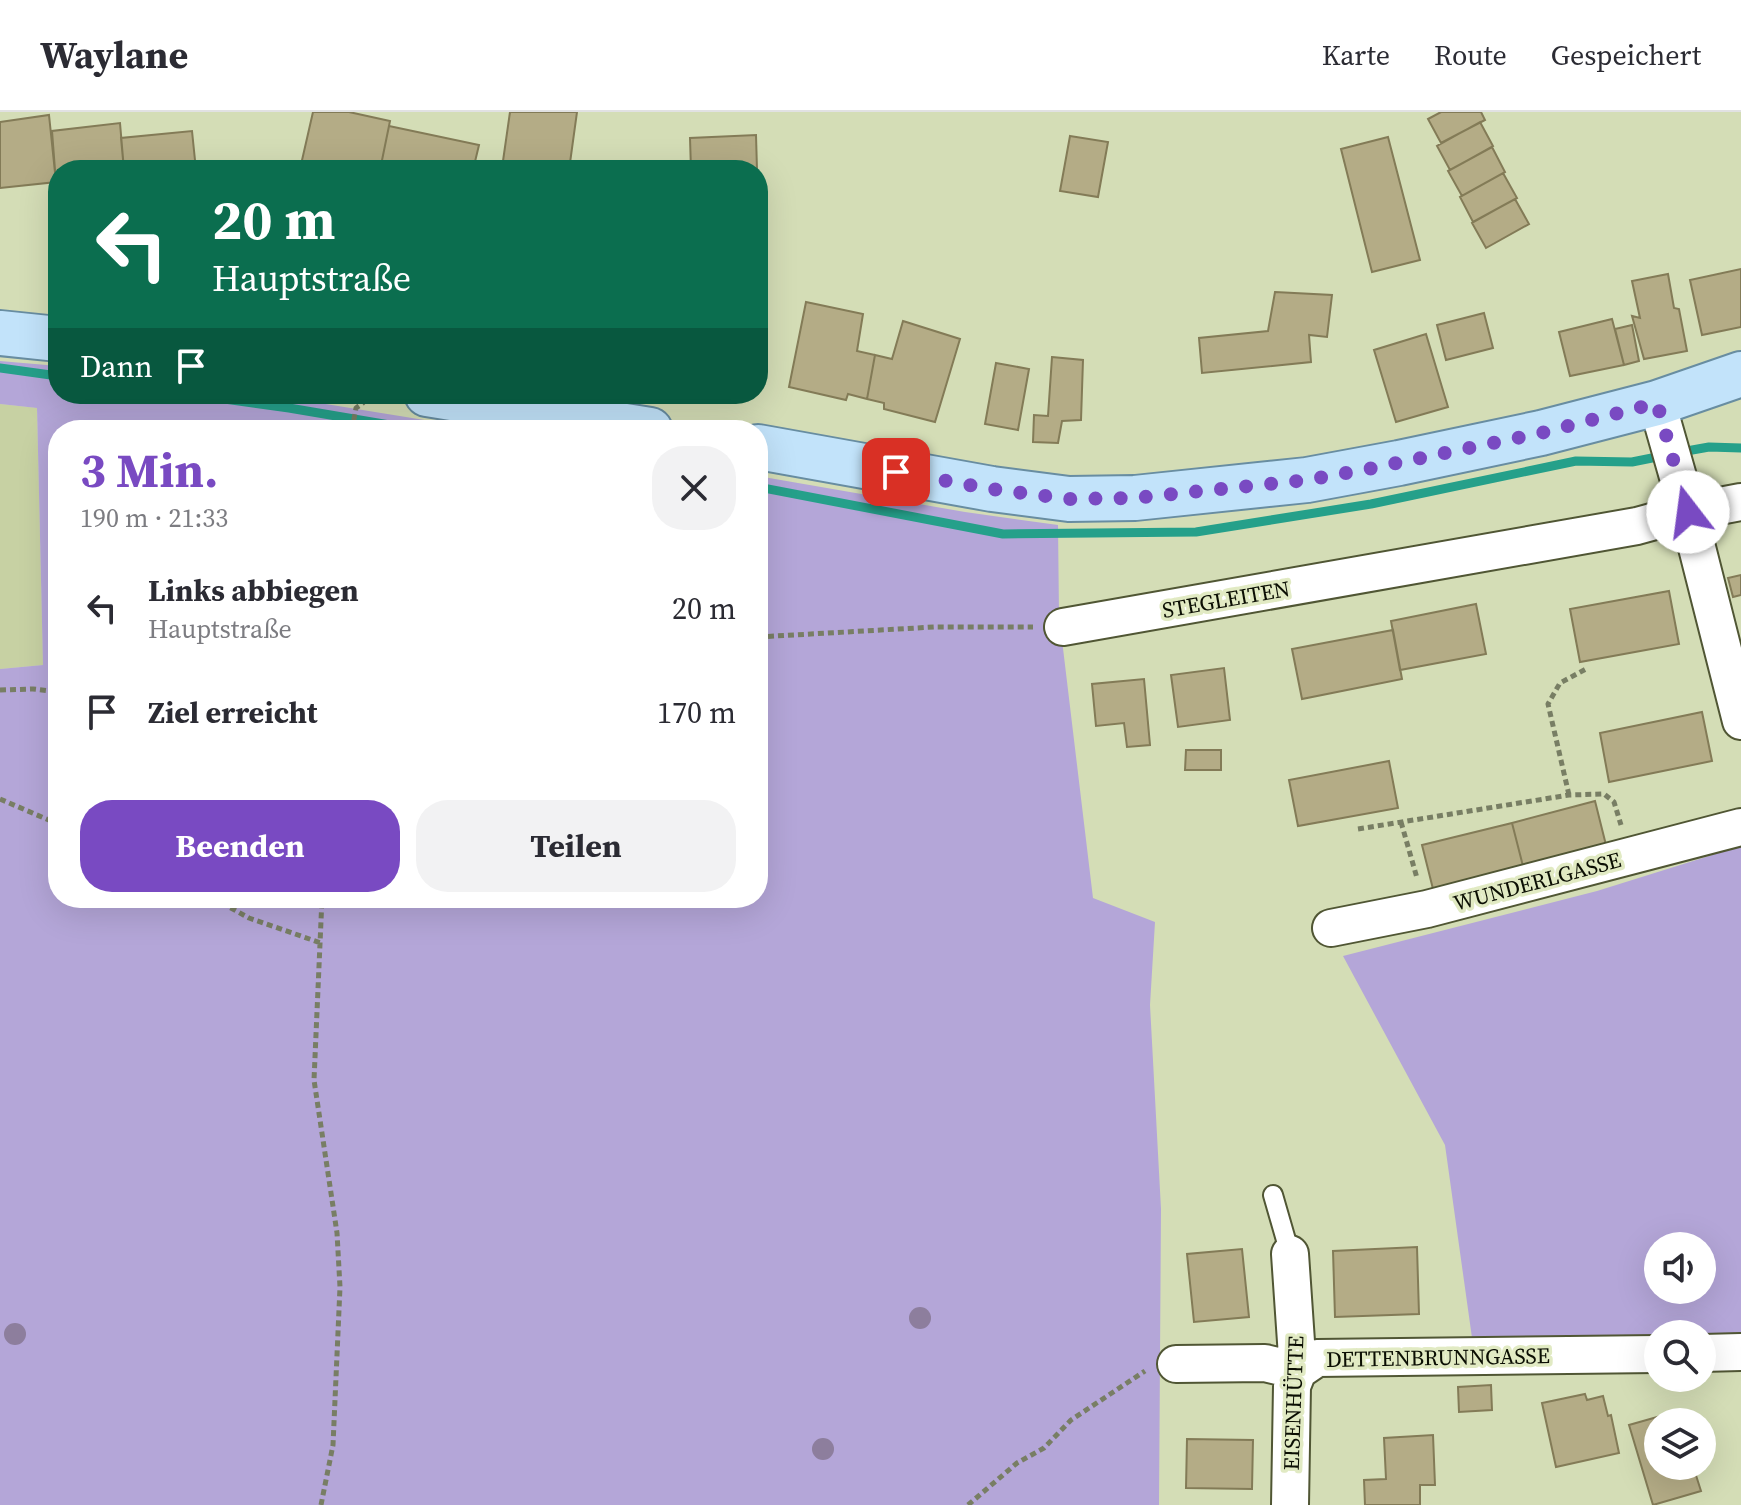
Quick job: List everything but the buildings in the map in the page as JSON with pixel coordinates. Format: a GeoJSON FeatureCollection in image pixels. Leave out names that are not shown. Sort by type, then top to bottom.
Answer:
{"type":"FeatureCollection","features":[{"type":"Feature","properties":{"kind":"main road"},"geometry":{"type":"LineString","coordinates":[[0,333],[48,338]]}},
{"type":"Feature","properties":{"kind":"main road"},"geometry":{"type":"LineString","coordinates":[[768,449],[992,489],[1069,499],[1135,498],[1307,480],[1368,469],[1541,433],[1657,403],[1741,374]]}},
{"type":"Feature","properties":{"kind":"main road"},"geometry":{"type":"LineString","coordinates":[[489,404],[588,420]]}},
{"type":"Feature","properties":{"kind":"street"},"geometry":{"type":"LineString","coordinates":[[1657,403],[1741,721]]}},
{"type":"Feature","properties":{"kind":"street","name":"STEGLEITEN"},"geometry":{"type":"LineString","coordinates":[[1063,627],[1637,526],[1684,499],[1741,502]]}},
{"type":"Feature","properties":{"kind":"street","name":"WUNDERLGASSE"},"geometry":{"type":"LineString","coordinates":[[1331,928],[1427,909],[1741,827]]}},
{"type":"Feature","properties":{"kind":"street","name":"EISENHÜTTE"},"geometry":{"type":"LineString","coordinates":[[1290,1254],[1298,1371],[1292,1386],[1290,1505]]}},
{"type":"Feature","properties":{"kind":"street"},"geometry":{"type":"LineString","coordinates":[[1716,1353],[1741,1352]]}},
{"type":"Feature","properties":{"kind":"street","name":"DETTENBRUNNGASSE"},"geometry":{"type":"LineString","coordinates":[[1176,1364],[1265,1363],[1298,1371],[1317,1358],[1644,1354]]}},
{"type":"Feature","properties":{"kind":"lane"},"geometry":{"type":"LineString","coordinates":[[1273,1195],[1290,1254]]}},
{"type":"Feature","properties":{"kind":"path"},"geometry":{"type":"LineString","coordinates":[[768,636],[934,627],[1063,627]]}},
{"type":"Feature","properties":{"kind":"path"},"geometry":{"type":"LineString","coordinates":[[1569,795],[1548,704],[1560,683],[1586,669]]}},
{"type":"Feature","properties":{"kind":"path"},"geometry":{"type":"LineString","coordinates":[[0,690],[48,691]]}},
{"type":"Feature","properties":{"kind":"path"},"geometry":{"type":"LineString","coordinates":[[1358,829],[1569,795],[1604,794],[1614,802],[1629,856]]}},
{"type":"Feature","properties":{"kind":"path"},"geometry":{"type":"LineString","coordinates":[[0,799],[48,819]]}},
{"type":"Feature","properties":{"kind":"path"},"geometry":{"type":"LineString","coordinates":[[1401,822],[1427,909]]}},
{"type":"Feature","properties":{"kind":"path"},"geometry":{"type":"LineString","coordinates":[[231,908],[249,918],[321,943]]}},
{"type":"Feature","properties":{"kind":"path"},"geometry":{"type":"LineString","coordinates":[[321,1505],[333,1445],[340,1287],[337,1233],[314,1080],[322,908]]}},
{"type":"Feature","properties":{"kind":"path"},"geometry":{"type":"LineString","coordinates":[[968,1505],[1017,1463],[1044,1448],[1071,1420],[1153,1365],[1176,1364]]}},
{"type":"Feature","properties":{"kind":"shaded area"},"geometry":{"type":"Polygon","coordinates":[[[0,361],[48,365],[48,404],[326,404],[424,420],[48,420],[48,908],[768,908],[768,478],[1058,525],[1059,615],[1093,898],[1155,922],[1150,1005],[1161,1209],[1159,1505],[0,1505],[0,669],[43,665],[37,408],[0,404],[0,361]]]}},
{"type":"Feature","properties":{"kind":"shaded area"},"geometry":{"type":"Polygon","coordinates":[[[0,404],[37,408],[43,665],[0,669],[0,404]]]}},
{"type":"Feature","properties":{"kind":"shaded area"},"geometry":{"type":"Polygon","coordinates":[[[1741,846],[1741,1339],[1716,1340],[1716,1320],[1644,1320],[1644,1340],[1473,1345],[1445,1145],[1343,956],[1597,891],[1741,846]]]}},
{"type":"Feature","properties":{"kind":"waterway"},"geometry":{"type":"LineString","coordinates":[[0,368],[48,375]]}},
{"type":"Feature","properties":{"kind":"waterway"},"geometry":{"type":"LineString","coordinates":[[260,404],[360,420]]}},
{"type":"Feature","properties":{"kind":"waterway"},"geometry":{"type":"LineString","coordinates":[[1681,452],[1709,447],[1741,448]]}},
{"type":"Feature","properties":{"kind":"waterway"},"geometry":{"type":"LineString","coordinates":[[768,489],[1003,534],[1196,532],[1371,504],[1576,461],[1632,462],[1662,456]]}},
{"type":"Feature","properties":{"kind":"route"},"geometry":{"type":"LineString","coordinates":[[896,472],[1069,499],[1135,498],[1307,480],[1368,469],[1541,433],[1657,403],[1688,512]]}}]}
